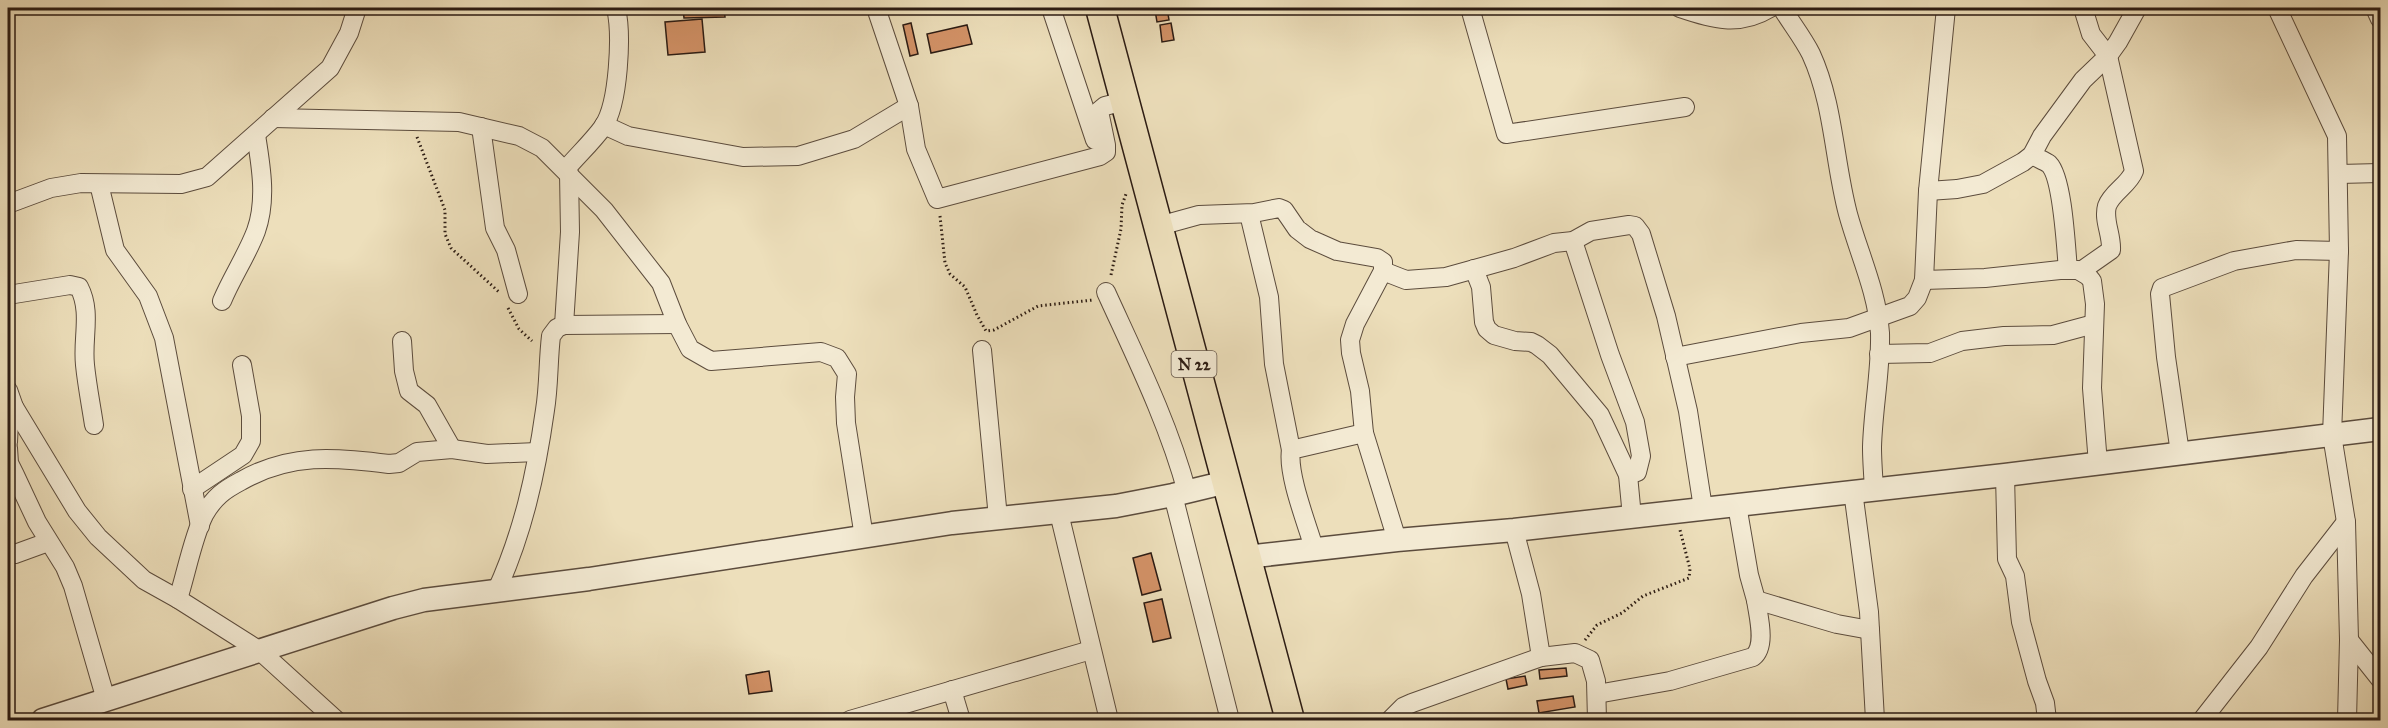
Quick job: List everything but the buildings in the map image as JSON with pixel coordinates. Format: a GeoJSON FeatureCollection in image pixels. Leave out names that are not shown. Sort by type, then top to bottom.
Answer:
{"type":"FeatureCollection","features":[{"type":"Feature","properties":{"kind":"main road","name":"N 22"},"geometry":{"type":"LineString","coordinates":[[1100,8],[1290,720]]}},
{"type":"Feature","properties":{"kind":"street"},"geometry":{"type":"LineString","coordinates":[[8,204],[51,188],[81,183],[162,182],[181,184],[207,177],[330,68],[349,33],[357,8]]}},
{"type":"Feature","properties":{"kind":"street"},"geometry":{"type":"LineString","coordinates":[[564,325],[570,232],[567,171],[604,125],[612,100],[619,52],[616,8]]}},
{"type":"Feature","properties":{"kind":"street"},"geometry":{"type":"LineString","coordinates":[[876,8],[909,106],[916,149],[937,200],[1100,156],[1106,152],[1106,145],[1099,111],[1105,106],[1125,101]]}},
{"type":"Feature","properties":{"kind":"street"},"geometry":{"type":"LineString","coordinates":[[1051,8],[1100,156]]}},
{"type":"Feature","properties":{"kind":"street"},"geometry":{"type":"LineString","coordinates":[[1470,8],[1506,134],[1685,107]]}},
{"type":"Feature","properties":{"kind":"street"},"geometry":{"type":"LineString","coordinates":[[1680,8],[1716,20],[1729,21],[1753,16],[1770,8]]}},
{"type":"Feature","properties":{"kind":"street"},"geometry":{"type":"LineString","coordinates":[[1782,8],[1811,55],[1820,83],[1829,115],[1848,215],[1872,287],[1878,319],[1879,354],[1872,446],[1863,489],[1875,720]]}},
{"type":"Feature","properties":{"kind":"street"},"geometry":{"type":"LineString","coordinates":[[1675,357],[1801,333],[1849,328],[1910,306],[1917,298],[1924,280],[1928,191],[1946,8]]}},
{"type":"Feature","properties":{"kind":"street"},"geometry":{"type":"LineString","coordinates":[[1924,280],[1975,279],[2075,271],[2111,249],[2107,222],[2108,203],[2134,173],[2132,154],[2108,56],[2091,34],[2083,8]]}},
{"type":"Feature","properties":{"kind":"street"},"geometry":{"type":"LineString","coordinates":[[1928,191],[1983,184],[2032,156],[2042,136],[2083,80],[2108,56],[2128,26],[2136,8]]}},
{"type":"Feature","properties":{"kind":"street"},"geometry":{"type":"LineString","coordinates":[[2277,8],[2337,136],[2338,251],[2332,435],[2346,522],[2349,640],[2348,720]]}},
{"type":"Feature","properties":{"kind":"street"},"geometry":{"type":"LineString","coordinates":[[2375,8],[2380,19]]}},
{"type":"Feature","properties":{"kind":"street"},"geometry":{"type":"LineString","coordinates":[[604,125],[628,136],[743,157],[798,156],[854,139],[909,106]]}},
{"type":"Feature","properties":{"kind":"street"},"geometry":{"type":"LineString","coordinates":[[273,118],[459,122],[519,136],[542,148],[604,210],[661,283],[677,324],[690,349],[711,361],[821,352],[837,358],[847,374],[844,397],[846,423],[864,537]]}},
{"type":"Feature","properties":{"kind":"street"},"geometry":{"type":"LineString","coordinates":[[481,127],[495,228],[506,250],[508,297]]}},
{"type":"Feature","properties":{"kind":"street"},"geometry":{"type":"LineString","coordinates":[[222,301],[256,232],[262,206],[261,162],[256,135]]}},
{"type":"Feature","properties":{"kind":"street"},"geometry":{"type":"LineString","coordinates":[[2032,156],[2049,164],[2055,176],[2075,271],[2092,281],[2094,324],[2092,388],[2098,464]]}},
{"type":"Feature","properties":{"kind":"street"},"geometry":{"type":"LineString","coordinates":[[2339,174],[2380,173]]}},
{"type":"Feature","properties":{"kind":"street"},"geometry":{"type":"LineString","coordinates":[[99,184],[115,250],[148,296],[164,338],[200,526]]}},
{"type":"Feature","properties":{"kind":"street"},"geometry":{"type":"LineString","coordinates":[[1159,226],[1178,219],[1212,213],[1249,214],[1274,208],[1284,210],[1297,229],[1310,239],[1337,251],[1377,258],[1383,262],[1383,271],[1355,324],[1350,340],[1360,391],[1364,433],[1398,540]]}},
{"type":"Feature","properties":{"kind":"street"},"geometry":{"type":"LineString","coordinates":[[1249,214],[1269,297],[1274,364],[1291,460],[1314,548]]}},
{"type":"Feature","properties":{"kind":"street"},"geometry":{"type":"LineString","coordinates":[[1383,271],[1399,278],[1414,280],[1446,277],[1514,258],[1554,243],[1573,241],[1591,231],[1629,225],[1639,231],[1666,316],[1688,411],[1703,508]]}},
{"type":"Feature","properties":{"kind":"street"},"geometry":{"type":"LineString","coordinates":[[1573,241],[1610,355],[1635,422],[1641,463],[1637,472],[1628,475]]}},
{"type":"Feature","properties":{"kind":"street"},"geometry":{"type":"LineString","coordinates":[[2180,453],[2166,357],[2160,294],[2162,288],[2234,261],[2296,250],[2338,251]]}},
{"type":"Feature","properties":{"kind":"street"},"geometry":{"type":"LineString","coordinates":[[1474,269],[1480,287],[1484,322],[1487,329],[1494,335],[1512,341],[1534,343],[1550,355],[1600,415],[1628,475],[1632,517]]}},
{"type":"Feature","properties":{"kind":"street"},"geometry":{"type":"LineString","coordinates":[[8,295],[70,285],[79,287],[84,297],[87,316],[85,363],[94,424]]}},
{"type":"Feature","properties":{"kind":"street"},"geometry":{"type":"LineString","coordinates":[[1106,292],[1158,405],[1175,450],[1180,494],[1230,720]]}},
{"type":"Feature","properties":{"kind":"street"},"geometry":{"type":"LineString","coordinates":[[496,592],[520,533],[546,401],[551,336],[557,328],[564,325],[677,324]]}},
{"type":"Feature","properties":{"kind":"street"},"geometry":{"type":"LineString","coordinates":[[1879,354],[1930,353],[1962,341],[2004,336],[2053,335],[2094,324]]}},
{"type":"Feature","properties":{"kind":"street"},"geometry":{"type":"LineString","coordinates":[[402,341],[404,371],[409,391],[427,405],[452,449]]}},
{"type":"Feature","properties":{"kind":"street"},"geometry":{"type":"LineString","coordinates":[[982,351],[998,518]]}},
{"type":"Feature","properties":{"kind":"street"},"geometry":{"type":"LineString","coordinates":[[192,489],[243,455],[251,441],[251,416],[242,365]]}},
{"type":"Feature","properties":{"kind":"street"},"geometry":{"type":"LineString","coordinates":[[8,442],[11,398]]}},
{"type":"Feature","properties":{"kind":"street"},"geometry":{"type":"LineString","coordinates":[[11,398],[77,511],[98,537],[144,580],[260,651],[336,720]]}},
{"type":"Feature","properties":{"kind":"street"},"geometry":{"type":"LineString","coordinates":[[1246,557],[1314,548],[1514,530],[1863,489],[2005,475],[2380,429]]}},
{"type":"Feature","properties":{"kind":"street"},"geometry":{"type":"LineString","coordinates":[[1291,450],[1364,433]]}},
{"type":"Feature","properties":{"kind":"street"},"geometry":{"type":"LineString","coordinates":[[8,448],[9,463],[48,542],[65,567],[73,586],[106,700]]}},
{"type":"Feature","properties":{"kind":"street"},"geometry":{"type":"LineString","coordinates":[[178,599],[205,513],[220,492],[256,472],[278,464],[326,458],[399,463],[417,452],[452,449],[487,454],[537,452]]}},
{"type":"Feature","properties":{"kind":"street"},"geometry":{"type":"LineString","coordinates":[[2005,475],[2007,559],[2015,576],[2021,622],[2045,703],[2047,720]]}},
{"type":"Feature","properties":{"kind":"street"},"geometry":{"type":"LineString","coordinates":[[43,720],[87,714],[106,700],[424,600],[496,592],[1034,513],[1059,513],[1180,494],[1227,482]]}},
{"type":"Feature","properties":{"kind":"street"},"geometry":{"type":"LineString","coordinates":[[1597,694],[1670,681],[1757,654],[1760,643],[1756,600],[1749,575],[1737,505]]}},
{"type":"Feature","properties":{"kind":"street"},"geometry":{"type":"LineString","coordinates":[[1059,513],[1109,720]]}},
{"type":"Feature","properties":{"kind":"street"},"geometry":{"type":"LineString","coordinates":[[2202,720],[2259,647],[2304,576],[2346,522]]}},
{"type":"Feature","properties":{"kind":"street"},"geometry":{"type":"LineString","coordinates":[[1514,530],[1531,594],[1541,657]]}},
{"type":"Feature","properties":{"kind":"street"},"geometry":{"type":"LineString","coordinates":[[8,554],[15,554],[48,542]]}},
{"type":"Feature","properties":{"kind":"street"},"geometry":{"type":"LineString","coordinates":[[1756,600],[1837,624],[1870,630]]}},
{"type":"Feature","properties":{"kind":"street"},"geometry":{"type":"LineString","coordinates":[[2349,640],[2380,679]]}},
{"type":"Feature","properties":{"kind":"street"},"geometry":{"type":"LineString","coordinates":[[850,720],[1091,650]]}},
{"type":"Feature","properties":{"kind":"street"},"geometry":{"type":"LineString","coordinates":[[1390,720],[1408,704],[1541,657],[1575,653],[1590,660],[1594,669],[1597,720]]}},
{"type":"Feature","properties":{"kind":"street"},"geometry":{"type":"LineString","coordinates":[[952,690],[961,720]]}},
{"type":"Feature","properties":{"kind":"path"},"geometry":{"type":"LineString","coordinates":[[409,120],[443,204],[445,234],[451,248],[508,297],[519,329],[529,339],[549,352]]}},
{"type":"Feature","properties":{"kind":"path"},"geometry":{"type":"LineString","coordinates":[[937,200],[945,263],[950,274],[965,287],[986,331],[994,330],[1038,306],[1090,301],[1106,292],[1121,229],[1122,205],[1125,195],[1148,186]]}},
{"type":"Feature","properties":{"kind":"path"},"geometry":{"type":"LineString","coordinates":[[1575,653],[1597,625],[1622,614],[1643,596],[1689,578],[1690,569],[1676,512]]}}]}
